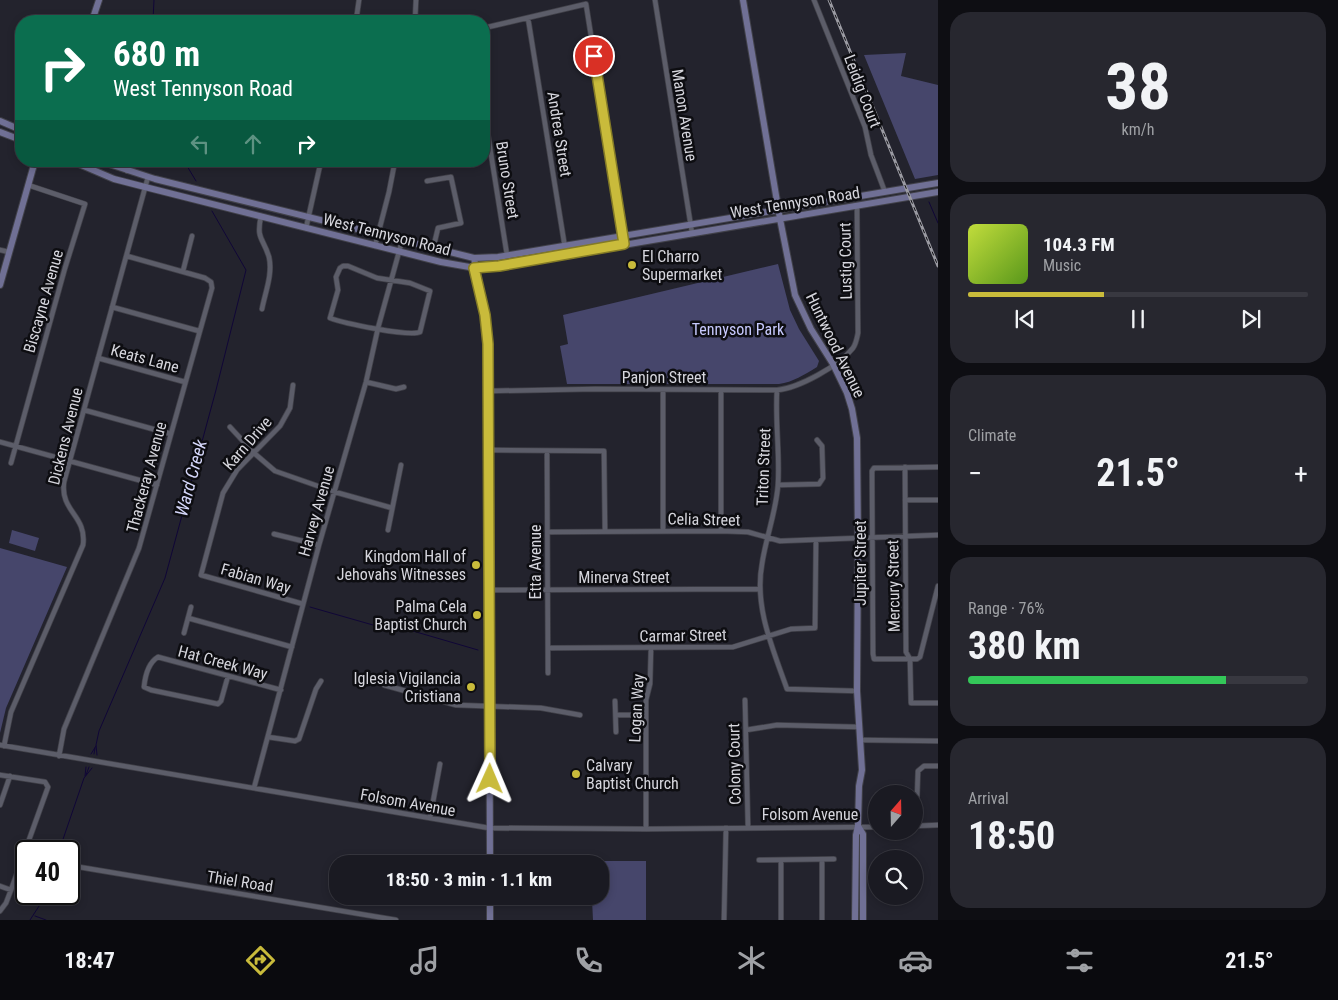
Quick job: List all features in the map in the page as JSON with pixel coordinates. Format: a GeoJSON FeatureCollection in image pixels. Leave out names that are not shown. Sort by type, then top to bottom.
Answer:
{"type":"FeatureCollection","features":[{"type":"Feature","properties":{"kind":"street"},"geometry":{"type":"LineString","coordinates":[[94,15],[100,0]]}},
{"type":"Feature","properties":{"kind":"street"},"geometry":{"type":"LineString","coordinates":[[357,15],[359,0]]}},
{"type":"Feature","properties":{"kind":"street"},"geometry":{"type":"LineString","coordinates":[[415,15],[416,0]]}},
{"type":"Feature","properties":{"kind":"street","name":"Manon Avenue"},"geometry":{"type":"LineString","coordinates":[[655,0],[692,233]]}},
{"type":"Feature","properties":{"kind":"street","name":"Huntwood Avenue"},"geometry":{"type":"LineString","coordinates":[[744,0],[778,209],[795,295],[811,328],[833,364],[850,401],[856,432],[858,538],[857,691],[862,770],[856,835],[855,920]]}},
{"type":"Feature","properties":{"kind":"street","name":"Leidig Court"},"geometry":{"type":"LineString","coordinates":[[814,0],[865,127],[871,155],[885,192]]}},
{"type":"Feature","properties":{"kind":"street"},"geometry":{"type":"LineString","coordinates":[[490,27],[586,4],[624,244]]}},
{"type":"Feature","properties":{"kind":"street","name":"Andrea Street"},"geometry":{"type":"LineString","coordinates":[[528,18],[566,254]]}},
{"type":"Feature","properties":{"kind":"street"},"geometry":{"type":"LineString","coordinates":[[0,121],[15,127]]}},
{"type":"Feature","properties":{"kind":"street"},"geometry":{"type":"LineString","coordinates":[[0,132],[15,138]]}},
{"type":"Feature","properties":{"kind":"street","name":"Bruno Street"},"geometry":{"type":"LineString","coordinates":[[490,148],[507,255]]}},
{"type":"Feature","properties":{"kind":"street"},"geometry":{"type":"LineString","coordinates":[[0,285],[33,167]]}},
{"type":"Feature","properties":{"kind":"street","name":"West Tennyson Road"},"geometry":{"type":"LineString","coordinates":[[86,167],[114,179],[399,252],[448,264],[474,268],[499,266],[938,192]]}},
{"type":"Feature","properties":{"kind":"street","name":"West Tennyson Road"},"geometry":{"type":"LineString","coordinates":[[116,167],[148,177],[474,258],[507,255],[938,183]]}},
{"type":"Feature","properties":{"kind":"street"},"geometry":{"type":"LineString","coordinates":[[127,171],[128,167]]}},
{"type":"Feature","properties":{"kind":"street"},"geometry":{"type":"LineString","coordinates":[[306,228],[320,167]]}},
{"type":"Feature","properties":{"kind":"street"},"geometry":{"type":"LineString","coordinates":[[375,246],[394,167]]}},
{"type":"Feature","properties":{"kind":"street","name":"Dickens Avenue"},"geometry":{"type":"LineString","coordinates":[[2,746],[12,712],[84,545],[83,529],[80,521],[68,506],[63,491],[148,177]]}},
{"type":"Feature","properties":{"kind":"street"},"geometry":{"type":"LineString","coordinates":[[427,181],[451,177],[461,223],[438,228],[433,248]]}},
{"type":"Feature","properties":{"kind":"street","name":"Biscayne Avenue"},"geometry":{"type":"LineString","coordinates":[[11,463],[65,268],[85,204],[28,185]]}},
{"type":"Feature","properties":{"kind":"street","name":"Lustig Court"},"geometry":{"type":"LineString","coordinates":[[833,364],[844,358],[855,347],[858,333],[856,206]]}},
{"type":"Feature","properties":{"kind":"street"},"geometry":{"type":"LineString","coordinates":[[261,216],[258,230],[269,258],[270,270],[262,309]]}},
{"type":"Feature","properties":{"kind":"street"},"geometry":{"type":"LineString","coordinates":[[183,271],[192,236]]}},
{"type":"Feature","properties":{"kind":"street","name":"Harvey Avenue"},"geometry":{"type":"LineString","coordinates":[[254,788],[319,545],[366,382],[378,328],[402,241]]}},
{"type":"Feature","properties":{"kind":"street"},"geometry":{"type":"LineString","coordinates":[[0,250],[9,252]]}},
{"type":"Feature","properties":{"kind":"street","name":"Thackeray Avenue"},"geometry":{"type":"LineString","coordinates":[[59,756],[64,730],[134,565],[212,288],[211,282],[205,278],[127,256]]}},
{"type":"Feature","properties":{"kind":"street"},"geometry":{"type":"LineString","coordinates":[[474,258],[474,268],[485,315],[488,344],[490,855]]}},
{"type":"Feature","properties":{"kind":"street"},"geometry":{"type":"LineString","coordinates":[[348,266],[377,278],[391,281],[397,280],[410,283],[430,292],[420,332],[417,334],[397,332],[330,318],[338,290],[336,277],[340,268],[348,266]]}},
{"type":"Feature","properties":{"kind":"street"},"geometry":{"type":"LineString","coordinates":[[112,307],[199,331]]}},
{"type":"Feature","properties":{"kind":"street","name":"Keats Lane"},"geometry":{"type":"LineString","coordinates":[[98,358],[185,382]]}},
{"type":"Feature","properties":{"kind":"street","name":"Panjon Street"},"geometry":{"type":"LineString","coordinates":[[489,391],[777,390],[795,386],[833,364]]}},
{"type":"Feature","properties":{"kind":"street"},"geometry":{"type":"LineString","coordinates":[[366,382],[396,389],[404,387]]}},
{"type":"Feature","properties":{"kind":"street","name":"Karn Drive"},"geometry":{"type":"LineString","coordinates":[[201,575],[223,493],[237,470],[280,426],[290,408],[293,385]]}},
{"type":"Feature","properties":{"kind":"street"},"geometry":{"type":"LineString","coordinates":[[663,390],[663,531]]}},
{"type":"Feature","properties":{"kind":"street"},"geometry":{"type":"LineString","coordinates":[[721,390],[721,531]]}},
{"type":"Feature","properties":{"kind":"street","name":"Triton Street"},"geometry":{"type":"LineString","coordinates":[[777,390],[778,485],[774,514],[762,564],[759,589],[768,636],[787,689],[857,691]]}},
{"type":"Feature","properties":{"kind":"street"},"geometry":{"type":"LineString","coordinates":[[84,410],[171,434]]}},
{"type":"Feature","properties":{"kind":"street"},"geometry":{"type":"LineString","coordinates":[[230,427],[254,453],[275,471],[335,492],[392,508]]}},
{"type":"Feature","properties":{"kind":"street"},"geometry":{"type":"LineString","coordinates":[[778,485],[819,484],[823,478],[822,446],[817,440]]}},
{"type":"Feature","properties":{"kind":"street"},"geometry":{"type":"LineString","coordinates":[[0,442],[157,485]]}},
{"type":"Feature","properties":{"kind":"street"},"geometry":{"type":"LineString","coordinates":[[489,450],[604,451],[605,531]]}},
{"type":"Feature","properties":{"kind":"street","name":"Etta Avenue"},"geometry":{"type":"LineString","coordinates":[[547,450],[548,673]]}},
{"type":"Feature","properties":{"kind":"street"},"geometry":{"type":"LineString","coordinates":[[388,530],[401,465]]}},
{"type":"Feature","properties":{"kind":"street"},"geometry":{"type":"LineString","coordinates":[[905,467],[938,467]]}},
{"type":"Feature","properties":{"kind":"street","name":"Jupiter Street"},"geometry":{"type":"LineString","coordinates":[[905,467],[874,468],[872,471],[873,654],[874,658],[910,659]]}},
{"type":"Feature","properties":{"kind":"street","name":"Mercury Street"},"geometry":{"type":"LineString","coordinates":[[905,467],[906,652],[910,659],[911,703],[938,703]]}},
{"type":"Feature","properties":{"kind":"street"},"geometry":{"type":"LineString","coordinates":[[905,500],[938,500]]}},
{"type":"Feature","properties":{"kind":"street","name":"Celia Street"},"geometry":{"type":"LineString","coordinates":[[548,532],[748,532],[780,541],[816,541],[871,536],[938,535]]}},
{"type":"Feature","properties":{"kind":"street"},"geometry":{"type":"LineString","coordinates":[[274,534],[319,545]]}},
{"type":"Feature","properties":{"kind":"street","name":"Carmar Street"},"geometry":{"type":"LineString","coordinates":[[548,648],[733,647],[791,629],[816,628],[816,541]]}},
{"type":"Feature","properties":{"kind":"street","name":"Fabian Way"},"geometry":{"type":"LineString","coordinates":[[201,575],[303,604]]}},
{"type":"Feature","properties":{"kind":"street"},"geometry":{"type":"LineString","coordinates":[[910,659],[920,657],[938,586]]}},
{"type":"Feature","properties":{"kind":"street","name":"Minerva Street"},"geometry":{"type":"LineString","coordinates":[[489,590],[759,589]]}},
{"type":"Feature","properties":{"kind":"street"},"geometry":{"type":"LineString","coordinates":[[184,633],[191,607]]}},
{"type":"Feature","properties":{"kind":"street"},"geometry":{"type":"LineString","coordinates":[[188,618],[292,647]]}},
{"type":"Feature","properties":{"kind":"street","name":"Logan Way"},"geometry":{"type":"LineString","coordinates":[[646,829],[646,700],[650,684],[651,648]]}},
{"type":"Feature","properties":{"kind":"street","name":"Hat Creek Way"},"geometry":{"type":"LineString","coordinates":[[228,676],[218,704],[144,687],[144,678],[153,660],[158,658],[228,676],[281,690]]}},
{"type":"Feature","properties":{"kind":"street"},"geometry":{"type":"LineString","coordinates":[[268,737],[295,742],[299,739],[316,689],[321,681]]}},
{"type":"Feature","properties":{"kind":"street"},"geometry":{"type":"LineString","coordinates":[[384,685],[456,706],[541,708],[580,715]]}},
{"type":"Feature","properties":{"kind":"street","name":"Colony Court"},"geometry":{"type":"LineString","coordinates":[[745,700],[748,827]]}},
{"type":"Feature","properties":{"kind":"street"},"geometry":{"type":"LineString","coordinates":[[615,701],[616,732]]}},
{"type":"Feature","properties":{"kind":"street"},"geometry":{"type":"LineString","coordinates":[[616,716],[646,715]]}},
{"type":"Feature","properties":{"kind":"street"},"geometry":{"type":"LineString","coordinates":[[746,730],[777,725],[859,727]]}},
{"type":"Feature","properties":{"kind":"street"},"geometry":{"type":"LineString","coordinates":[[861,740],[938,741]]}},
{"type":"Feature","properties":{"kind":"street","name":"Folsom Avenue"},"geometry":{"type":"LineString","coordinates":[[2,746],[490,828],[646,829],[868,827]]}},
{"type":"Feature","properties":{"kind":"street"},"geometry":{"type":"LineString","coordinates":[[430,818],[440,764]]}},
{"type":"Feature","properties":{"kind":"street"},"geometry":{"type":"LineString","coordinates":[[917,785],[918,771],[924,766],[938,766]]}},
{"type":"Feature","properties":{"kind":"street"},"geometry":{"type":"LineString","coordinates":[[0,775],[45,782],[48,787],[6,903],[0,911]]}},
{"type":"Feature","properties":{"kind":"street"},"geometry":{"type":"LineString","coordinates":[[0,805],[10,776]]}},
{"type":"Feature","properties":{"kind":"street"},"geometry":{"type":"LineString","coordinates":[[923,826],[938,825]]}},
{"type":"Feature","properties":{"kind":"street","name":"Huntwood Avenue"},"geometry":{"type":"LineString","coordinates":[[858,826],[863,834],[864,920]]}},
{"type":"Feature","properties":{"kind":"street"},"geometry":{"type":"LineString","coordinates":[[724,920],[726,828]]}},
{"type":"Feature","properties":{"kind":"street"},"geometry":{"type":"LineString","coordinates":[[759,860],[834,860]]}},
{"type":"Feature","properties":{"kind":"street"},"geometry":{"type":"LineString","coordinates":[[781,920],[782,860]]}},
{"type":"Feature","properties":{"kind":"street"},"geometry":{"type":"LineString","coordinates":[[822,860],[822,920]]}},
{"type":"Feature","properties":{"kind":"street","name":"Thiel Road"},"geometry":{"type":"LineString","coordinates":[[80,867],[396,920]]}},
{"type":"Feature","properties":{"kind":"street"},"geometry":{"type":"LineString","coordinates":[[0,886],[11,890]]}},
{"type":"Feature","properties":{"kind":"street"},"geometry":{"type":"LineString","coordinates":[[490,905],[490,920]]}},
{"type":"Feature","properties":{"kind":"green space"},"geometry":{"type":"Polygon","coordinates":[[[906,53],[901,76],[938,85],[938,175],[915,179],[864,55],[906,53]]]}},
{"type":"Feature","properties":{"kind":"green space","name":"Tennyson Park"},"geometry":{"type":"Polygon","coordinates":[[[778,264],[790,310],[799,329],[819,361],[817,367],[803,375],[789,382],[779,384],[567,384],[560,346],[568,344],[563,315],[778,264]]]}},
{"type":"Feature","properties":{"kind":"green space"},"geometry":{"type":"Polygon","coordinates":[[[12,530],[39,538],[35,551],[9,543],[12,530]]]}},
{"type":"Feature","properties":{"kind":"green space"},"geometry":{"type":"Polygon","coordinates":[[[0,548],[67,567],[6,708],[0,733],[0,548]]]}},
{"type":"Feature","properties":{"kind":"green space"},"geometry":{"type":"Polygon","coordinates":[[[609,861],[646,861],[646,920],[593,920],[592,905],[609,905],[609,861]]]}},
{"type":"Feature","properties":{"kind":"waterway","name":"Ward Creek"},"geometry":{"type":"LineString","coordinates":[[153,15],[154,0]]}},
{"type":"Feature","properties":{"kind":"waterway","name":"Ward Creek"},"geometry":{"type":"LineString","coordinates":[[188,167],[196,181]]}},
{"type":"Feature","properties":{"kind":"waterway"},"geometry":{"type":"LineString","coordinates":[[929,202],[938,223]]}},
{"type":"Feature","properties":{"kind":"waterway","name":"Ward Creek"},"geometry":{"type":"LineString","coordinates":[[97,755],[96,745],[99,731],[165,578],[216,390],[246,270],[212,211]]}},
{"type":"Feature","properties":{"kind":"waterway"},"geometry":{"type":"LineString","coordinates":[[310,607],[380,627],[406,629],[478,650]]}},
{"type":"Feature","properties":{"kind":"waterway","name":"Ward Creek"},"geometry":{"type":"LineString","coordinates":[[91,754],[96,746]]}},
{"type":"Feature","properties":{"kind":"waterway","name":"Ward Creek"},"geometry":{"type":"LineString","coordinates":[[94,754],[95,748]]}},
{"type":"Feature","properties":{"kind":"waterway","name":"Ward Creek"},"geometry":{"type":"LineString","coordinates":[[85,776],[86,767]]}},
{"type":"Feature","properties":{"kind":"waterway","name":"Ward Creek"},"geometry":{"type":"LineString","coordinates":[[86,775],[89,767]]}},
{"type":"Feature","properties":{"kind":"waterway","name":"Ward Creek"},"geometry":{"type":"LineString","coordinates":[[63,840],[84,778],[92,768]]}},
{"type":"Feature","properties":{"kind":"waterway","name":"Ward Creek"},"geometry":{"type":"LineString","coordinates":[[30,920],[40,905]]}},
{"type":"Feature","properties":{"kind":"waterway"},"geometry":{"type":"LineString","coordinates":[[35,916],[46,920]]}},
{"type":"Feature","properties":{"kind":"railway"},"geometry":{"type":"LineString","coordinates":[[829,0],[938,266]]}},
{"type":"Feature","properties":{"kind":"place","name":"El Charro Supermarket"},"geometry":{"type":"Point","coordinates":[632,265]}},
{"type":"Feature","properties":{"kind":"place","name":"Kingdom Hall of Jehovahs Witnesses"},"geometry":{"type":"Point","coordinates":[476,565]}},
{"type":"Feature","properties":{"kind":"place","name":"Palma Cela Baptist Church"},"geometry":{"type":"Point","coordinates":[477,615]}},
{"type":"Feature","properties":{"kind":"place","name":"Iglesia Vigilancia Cristiana"},"geometry":{"type":"Point","coordinates":[471,687]}},
{"type":"Feature","properties":{"kind":"place","name":"Calvary Baptist Church"},"geometry":{"type":"Point","coordinates":[576,774]}},
{"type":"Feature","properties":{"kind":"route"},"geometry":{"type":"LineString","coordinates":[[490,779],[488,344],[485,315],[474,268],[499,266],[624,244],[594,56]]}}]}
